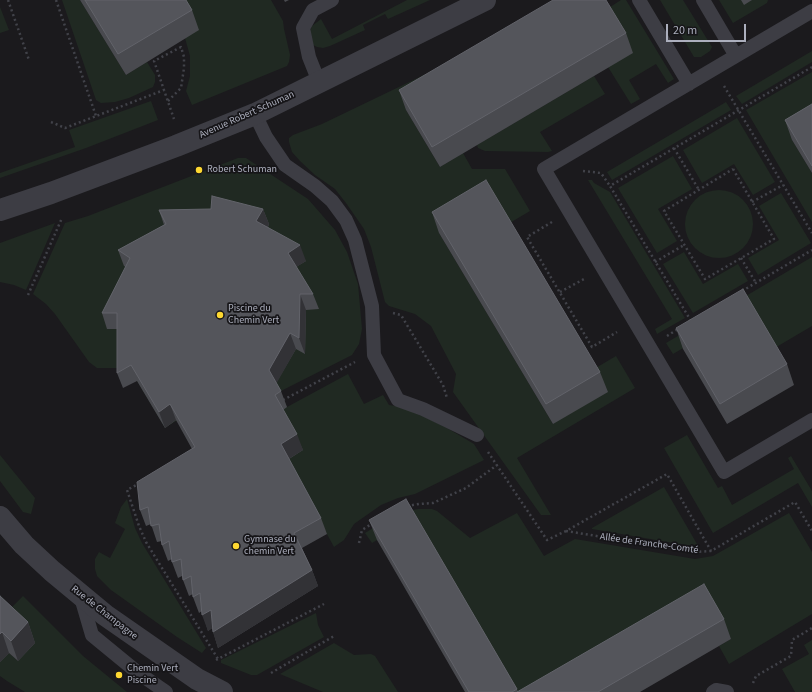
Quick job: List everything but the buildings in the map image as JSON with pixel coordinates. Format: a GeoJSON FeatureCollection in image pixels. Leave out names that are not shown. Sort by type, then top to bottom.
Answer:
{"type":"FeatureCollection","features":[{"type":"Feature","properties":{"kind":"street","name":"Avenue Robert Schuman"},"geometry":{"type":"LineString","coordinates":[[0,210],[51,193],[176,146],[255,114],[485,0]]}},
{"type":"Feature","properties":{"kind":"street","name":"Rue de Champagne"},"geometry":{"type":"LineString","coordinates":[[0,517],[24,545],[104,615],[197,679],[222,692]]}},
{"type":"Feature","properties":{"kind":"lane"},"geometry":{"type":"LineString","coordinates":[[319,82],[309,56],[303,28],[313,10],[332,0]]}},
{"type":"Feature","properties":{"kind":"lane"},"geometry":{"type":"LineString","coordinates":[[639,0],[689,84]]}},
{"type":"Feature","properties":{"kind":"lane"},"geometry":{"type":"LineString","coordinates":[[703,0],[736,56]]}},
{"type":"Feature","properties":{"kind":"lane"},"geometry":{"type":"LineString","coordinates":[[812,12],[544,169],[724,472],[812,420]]}},
{"type":"Feature","properties":{"kind":"lane"},"geometry":{"type":"LineString","coordinates":[[255,114],[266,137],[285,165],[315,186],[332,201],[346,220],[361,260],[372,306],[374,355],[398,400],[423,409],[477,435]]}},
{"type":"Feature","properties":{"kind":"lane"},"geometry":{"type":"LineString","coordinates":[[80,594],[92,635],[137,672],[166,692]]}},
{"type":"Feature","properties":{"kind":"lane"},"geometry":{"type":"LineString","coordinates":[[713,692],[716,690],[727,692]]}},
{"type":"Feature","properties":{"kind":"path"},"geometry":{"type":"LineString","coordinates":[[8,0],[29,60]]}},
{"type":"Feature","properties":{"kind":"path"},"geometry":{"type":"LineString","coordinates":[[56,0],[96,116]]}},
{"type":"Feature","properties":{"kind":"path"},"geometry":{"type":"LineString","coordinates":[[168,101],[181,88],[184,68],[184,57],[181,47],[154,62],[174,119]]}},
{"type":"Feature","properties":{"kind":"path"},"geometry":{"type":"LineString","coordinates":[[610,186],[812,67]]}},
{"type":"Feature","properties":{"kind":"path"},"geometry":{"type":"LineString","coordinates":[[714,69],[812,233]]}},
{"type":"Feature","properties":{"kind":"path"},"geometry":{"type":"LineString","coordinates":[[51,122],[65,128],[164,90]]}},
{"type":"Feature","properties":{"kind":"path"},"geometry":{"type":"LineString","coordinates":[[674,148],[699,190]]}},
{"type":"Feature","properties":{"kind":"path"},"geometry":{"type":"LineString","coordinates":[[566,156],[575,170],[601,173],[691,322],[697,318]]}},
{"type":"Feature","properties":{"kind":"path"},"geometry":{"type":"LineString","coordinates":[[733,170],[774,239],[705,279],[664,210],[699,190],[733,170]]}},
{"type":"Feature","properties":{"kind":"path"},"geometry":{"type":"LineString","coordinates":[[752,202],[783,184]]}},
{"type":"Feature","properties":{"kind":"path"},"geometry":{"type":"LineString","coordinates":[[570,212],[527,237],[592,347],[635,322]]}},
{"type":"Feature","properties":{"kind":"path"},"geometry":{"type":"LineString","coordinates":[[28,295],[62,218]]}},
{"type":"Feature","properties":{"kind":"path"},"geometry":{"type":"LineString","coordinates":[[655,262],[684,245]]}},
{"type":"Feature","properties":{"kind":"path"},"geometry":{"type":"LineString","coordinates":[[736,294],[812,250]]}},
{"type":"Feature","properties":{"kind":"path"},"geometry":{"type":"LineString","coordinates":[[741,258],[756,283]]}},
{"type":"Feature","properties":{"kind":"path"},"geometry":{"type":"LineString","coordinates":[[560,292],[603,268]]}},
{"type":"Feature","properties":{"kind":"path"},"geometry":{"type":"LineString","coordinates":[[401,315],[443,385]]}},
{"type":"Feature","properties":{"kind":"path"},"geometry":{"type":"LineString","coordinates":[[649,346],[679,328]]}},
{"type":"Feature","properties":{"kind":"path"},"geometry":{"type":"LineString","coordinates":[[283,400],[357,361],[374,355]]}},
{"type":"Feature","properties":{"kind":"path"},"geometry":{"type":"LineString","coordinates":[[402,508],[419,504],[433,503],[466,488],[497,465],[547,540],[566,531],[667,474],[711,551]]}},
{"type":"Feature","properties":{"kind":"path"},"geometry":{"type":"LineString","coordinates":[[140,482],[127,490],[146,542],[218,659]]}},
{"type":"Feature","properties":{"kind":"path","name":"Allée de Franche-Comté"},"geometry":{"type":"LineString","coordinates":[[566,531],[695,552],[711,551],[795,502],[812,531]]}},
{"type":"Feature","properties":{"kind":"path"},"geometry":{"type":"LineString","coordinates":[[359,543],[362,530],[374,522]]}},
{"type":"Feature","properties":{"kind":"path"},"geometry":{"type":"LineString","coordinates":[[214,661],[324,604]]}},
{"type":"Feature","properties":{"kind":"path"},"geometry":{"type":"LineString","coordinates":[[753,683],[756,676],[792,656],[792,640],[812,628]]}},
{"type":"Feature","properties":{"kind":"path"},"geometry":{"type":"LineString","coordinates":[[270,673],[334,636]]}},
{"type":"Feature","properties":{"kind":"shaded area"},"geometry":{"type":"Polygon","coordinates":[[[62,0],[80,0],[126,75],[147,62],[155,75],[153,87],[129,98],[115,102],[101,103],[96,100],[62,0]]]}},
{"type":"Feature","properties":{"kind":"shaded area"},"geometry":{"type":"Polygon","coordinates":[[[181,0],[271,0],[283,21],[290,55],[287,66],[192,105],[186,91],[190,76],[190,56],[185,38],[181,0]]]}},
{"type":"Feature","properties":{"kind":"shaded area"},"geometry":{"type":"Polygon","coordinates":[[[407,0],[430,0],[388,19],[385,14],[363,25],[365,30],[330,46],[323,48],[313,45],[310,31],[312,26],[321,19],[332,39],[407,0]]]}},
{"type":"Feature","properties":{"kind":"shaded area"},"geometry":{"type":"Polygon","coordinates":[[[621,0],[626,0],[674,79],[668,83],[656,64],[629,80],[640,99],[631,104],[608,67],[607,9],[621,0]]]}},
{"type":"Feature","properties":{"kind":"shaded area"},"geometry":{"type":"Polygon","coordinates":[[[660,0],[683,0],[712,47],[710,51],[701,57],[694,57],[660,0]]]}},
{"type":"Feature","properties":{"kind":"shaded area"},"geometry":{"type":"Polygon","coordinates":[[[719,0],[768,0],[767,3],[733,23],[719,0]]]}},
{"type":"Feature","properties":{"kind":"shaded area"},"geometry":{"type":"Polygon","coordinates":[[[0,7],[9,30],[0,33],[0,7]]]}},
{"type":"Feature","properties":{"kind":"shaded area"},"geometry":{"type":"Polygon","coordinates":[[[812,51],[812,62],[742,104],[736,96],[812,51]]]}},
{"type":"Feature","properties":{"kind":"shaded area"},"geometry":{"type":"Polygon","coordinates":[[[457,59],[406,110],[440,167],[463,153],[472,169],[505,169],[530,211],[508,224],[439,233],[553,424],[594,369],[616,356],[635,388],[517,458],[551,515],[541,515],[453,392],[456,374],[431,326],[415,314],[389,306],[385,302],[371,247],[364,229],[335,189],[315,175],[292,152],[289,142],[289,138],[293,135],[322,124],[457,59]]]}},
{"type":"Feature","properties":{"kind":"shaded area"},"geometry":{"type":"Polygon","coordinates":[[[812,72],[812,129],[792,140],[812,173],[812,222],[746,110],[812,72]]]}},
{"type":"Feature","properties":{"kind":"shaded area"},"geometry":{"type":"Polygon","coordinates":[[[594,76],[605,94],[540,132],[552,151],[485,151],[478,148],[477,145],[594,76]]]}},
{"type":"Feature","properties":{"kind":"shaded area"},"geometry":{"type":"Polygon","coordinates":[[[151,101],[158,120],[86,148],[0,178],[0,173],[75,147],[69,130],[151,101]]]}},
{"type":"Feature","properties":{"kind":"shaded area"},"geometry":{"type":"Polygon","coordinates":[[[726,102],[731,110],[612,180],[607,172],[726,102]]]}},
{"type":"Feature","properties":{"kind":"shaded area"},"geometry":{"type":"Polygon","coordinates":[[[737,118],[775,182],[753,195],[734,164],[702,183],[683,150],[737,118]]]}},
{"type":"Feature","properties":{"kind":"shaded area"},"geometry":{"type":"Polygon","coordinates":[[[673,156],[692,189],[658,209],[677,241],[657,253],[618,188],[673,156]]]}},
{"type":"Feature","properties":{"kind":"shaded area","name":"Piscine du Chemin Vert"},"geometry":{"type":"Polygon","coordinates":[[[238,158],[246,158],[308,199],[335,230],[347,252],[358,284],[362,329],[359,344],[352,355],[279,392],[287,407],[348,374],[364,404],[383,395],[389,405],[408,408],[474,444],[484,460],[415,494],[398,498],[381,505],[354,524],[344,540],[334,547],[287,461],[176,421],[165,428],[137,381],[123,368],[97,368],[89,362],[55,314],[46,304],[33,294],[65,223],[88,216],[238,158]]]}},
{"type":"Feature","properties":{"kind":"shaded area"},"geometry":{"type":"Polygon","coordinates":[[[588,180],[592,180],[594,183],[610,192],[685,318],[657,334],[655,329],[672,319],[588,180]]]}},
{"type":"Feature","properties":{"kind":"shaded area"},"geometry":{"type":"Polygon","coordinates":[[[712,190],[726,190],[738,195],[748,205],[753,217],[753,231],[748,243],[738,253],[726,258],[712,258],[700,253],[690,243],[685,231],[685,217],[690,205],[700,195],[712,190]]]}},
{"type":"Feature","properties":{"kind":"shaded area"},"geometry":{"type":"Polygon","coordinates":[[[781,193],[811,243],[758,275],[748,258],[779,240],[759,206],[781,193]]]}},
{"type":"Feature","properties":{"kind":"shaded area"},"geometry":{"type":"Polygon","coordinates":[[[55,223],[26,290],[14,285],[0,282],[0,243],[55,223]]]}},
{"type":"Feature","properties":{"kind":"shaded area"},"geometry":{"type":"Polygon","coordinates":[[[684,252],[703,284],[738,264],[748,281],[693,313],[663,264],[684,252]]]}},
{"type":"Feature","properties":{"kind":"shaded area"},"geometry":{"type":"Polygon","coordinates":[[[812,257],[812,326],[773,349],[750,309],[673,354],[666,343],[812,257]]]}},
{"type":"Feature","properties":{"kind":"shaded area"},"geometry":{"type":"Polygon","coordinates":[[[687,435],[718,488],[722,486],[732,505],[794,469],[788,458],[791,456],[812,491],[812,507],[798,483],[713,533],[664,448],[687,435]]]}},
{"type":"Feature","properties":{"kind":"shaded area"},"geometry":{"type":"Polygon","coordinates":[[[0,455],[35,498],[31,514],[23,512],[0,481],[0,455]]]}},
{"type":"Feature","properties":{"kind":"shaded area"},"geometry":{"type":"Polygon","coordinates":[[[664,487],[697,544],[691,546],[592,529],[592,528],[664,487]]]}},
{"type":"Feature","properties":{"kind":"shaded area"},"geometry":{"type":"Polygon","coordinates":[[[127,499],[135,528],[142,543],[206,648],[202,653],[111,590],[97,576],[95,559],[99,552],[110,558],[125,529],[115,523],[121,507],[127,499]]]}},
{"type":"Feature","properties":{"kind":"shaded area"},"geometry":{"type":"Polygon","coordinates":[[[418,509],[432,509],[437,511],[470,538],[517,513],[544,556],[575,539],[695,559],[713,556],[789,513],[812,552],[812,614],[729,664],[719,646],[731,639],[559,692],[514,692],[377,540],[372,543],[365,533],[403,512],[418,509]]]}},
{"type":"Feature","properties":{"kind":"shaded area"},"geometry":{"type":"Polygon","coordinates":[[[0,595],[12,607],[23,596],[83,656],[127,692],[25,692],[0,676],[0,662],[9,653],[18,661],[0,609],[0,595]]]}},
{"type":"Feature","properties":{"kind":"shaded area"},"geometry":{"type":"Polygon","coordinates":[[[316,613],[318,625],[324,637],[257,675],[251,675],[221,663],[221,660],[316,613]]]}},
{"type":"Feature","properties":{"kind":"shaded area"},"geometry":{"type":"Polygon","coordinates":[[[812,640],[812,692],[795,692],[782,669],[809,654],[804,645],[812,640]]]}},
{"type":"Feature","properties":{"kind":"shaded area"},"geometry":{"type":"Polygon","coordinates":[[[334,643],[354,655],[371,654],[375,656],[398,692],[323,692],[280,674],[334,643]]]}},
{"type":"Feature","properties":{"kind":"place","name":"Robert Schuman"},"geometry":{"type":"Point","coordinates":[199,170]}},
{"type":"Feature","properties":{"kind":"place","name":"Piscine du Chemin Vert"},"geometry":{"type":"Point","coordinates":[220,315]}},
{"type":"Feature","properties":{"kind":"place","name":"Gymnase du chemin Vert"},"geometry":{"type":"Point","coordinates":[236,546]}},
{"type":"Feature","properties":{"kind":"place","name":"Chemin Vert Piscine"},"geometry":{"type":"Point","coordinates":[119,675]}}]}
